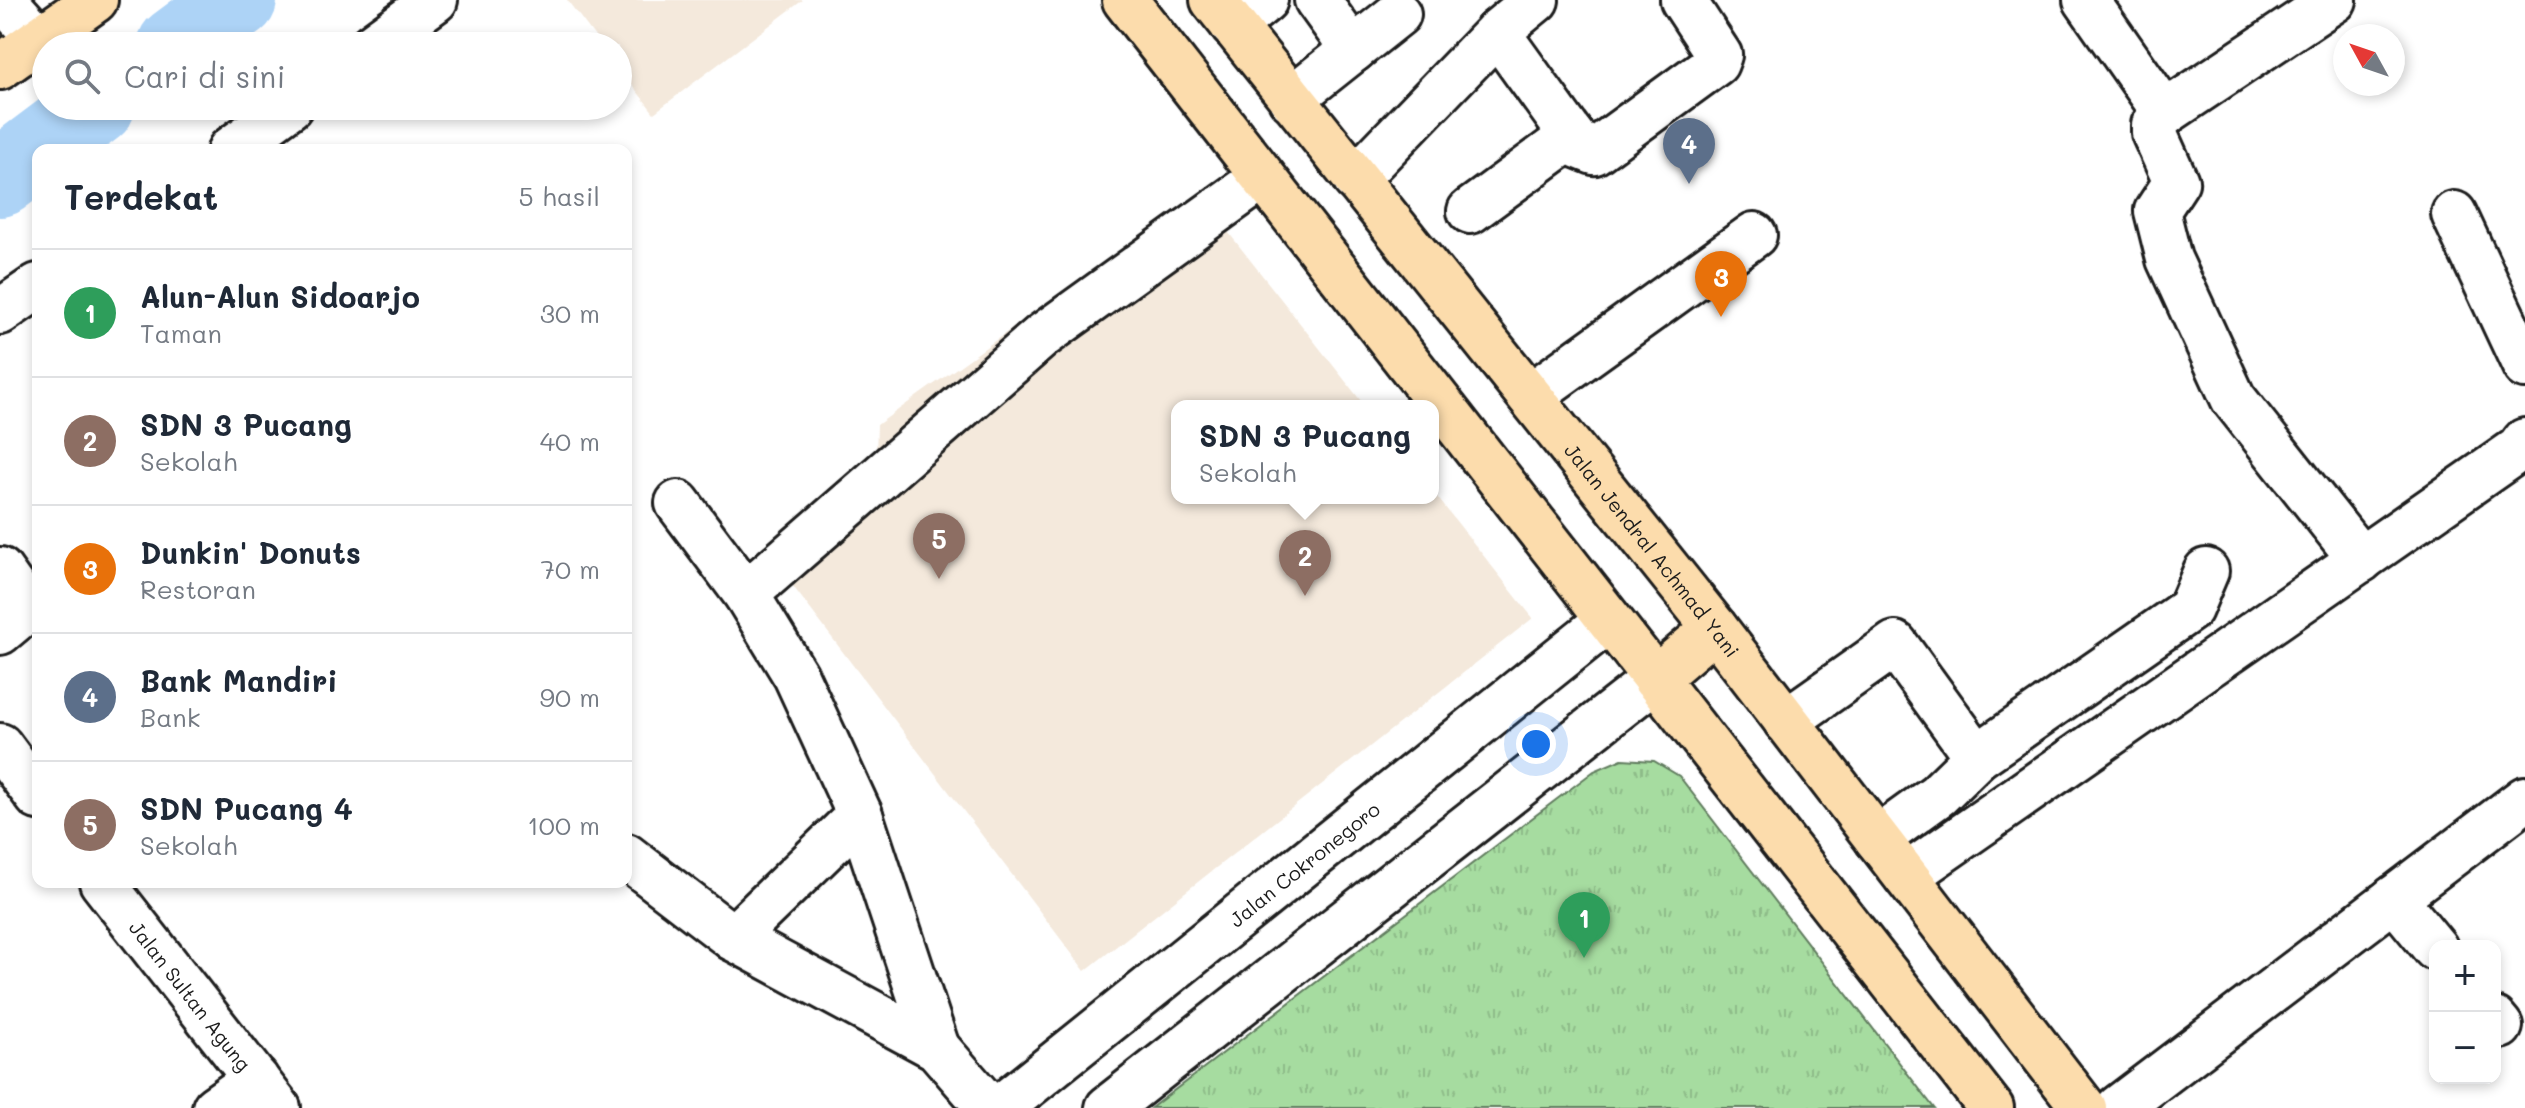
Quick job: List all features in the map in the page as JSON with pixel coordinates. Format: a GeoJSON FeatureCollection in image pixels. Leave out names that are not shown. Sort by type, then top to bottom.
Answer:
{"type":"FeatureCollection","features":[{"type":"Feature","properties":{"kind":"main road"},"geometry":{"type":"LineString","coordinates":[[49,32],[95,0]]}},
{"type":"Feature","properties":{"kind":"main road"},"geometry":{"type":"LineString","coordinates":[[1125,0],[1436,400]]}},
{"type":"Feature","properties":{"kind":"main road","name":"Jalan Jendral Achmad Yani"},"geometry":{"type":"LineString","coordinates":[[1237,9],[1291,99],[1715,628],[2084,1108]]}},
{"type":"Feature","properties":{"kind":"main road"},"geometry":{"type":"LineString","coordinates":[[0,67],[32,44]]}},
{"type":"Feature","properties":{"kind":"main road"},"geometry":{"type":"LineString","coordinates":[[1439,404],[1991,1108]]}},
{"type":"Feature","properties":{"kind":"main road"},"geometry":{"type":"LineString","coordinates":[[1655,679],[1715,628]]}},
{"type":"Feature","properties":{"kind":"street"},"geometry":{"type":"LineString","coordinates":[[4,0],[33,32]]}},
{"type":"Feature","properties":{"kind":"street"},"geometry":{"type":"LineString","coordinates":[[391,32],[435,0]]}},
{"type":"Feature","properties":{"kind":"street"},"geometry":{"type":"LineString","coordinates":[[1317,0],[1353,50]]}},
{"type":"Feature","properties":{"kind":"street"},"geometry":{"type":"LineString","coordinates":[[1355,179],[1497,32],[1536,0]]}},
{"type":"Feature","properties":{"kind":"street"},"geometry":{"type":"LineString","coordinates":[[1497,32],[1579,146],[1594,152],[1716,63],[1719,55],[1713,42],[1683,0]]}},
{"type":"Feature","properties":{"kind":"street"},"geometry":{"type":"LineString","coordinates":[[2086,0],[2165,113]]}},
{"type":"Feature","properties":{"kind":"street"},"geometry":{"type":"LineString","coordinates":[[2334,0],[2165,113],[2154,125],[2154,133],[2176,182],[2157,211],[2169,259],[2233,398],[2361,560]]}},
{"type":"Feature","properties":{"kind":"street"},"geometry":{"type":"LineString","coordinates":[[1291,99],[1398,14]]}},
{"type":"Feature","properties":{"kind":"street"},"geometry":{"type":"LineString","coordinates":[[238,144],[271,120]]}},
{"type":"Feature","properties":{"kind":"street"},"geometry":{"type":"LineString","coordinates":[[1470,211],[1572,136]]}},
{"type":"Feature","properties":{"kind":"street"},"geometry":{"type":"LineString","coordinates":[[746,594],[1042,336],[1263,177]]}},
{"type":"Feature","properties":{"kind":"street"},"geometry":{"type":"LineString","coordinates":[[2454,214],[2525,366]]}},
{"type":"Feature","properties":{"kind":"street"},"geometry":{"type":"LineString","coordinates":[[1530,396],[1754,235]]}},
{"type":"Feature","properties":{"kind":"street"},"geometry":{"type":"LineString","coordinates":[[0,312],[32,290]]}},
{"type":"Feature","properties":{"kind":"street"},"geometry":{"type":"LineString","coordinates":[[1906,876],[2519,449],[2525,441]]}},
{"type":"Feature","properties":{"kind":"street"},"geometry":{"type":"LineString","coordinates":[[678,503],[746,594],[796,676],[860,815],[937,1048]]}},
{"type":"Feature","properties":{"kind":"street"},"geometry":{"type":"LineString","coordinates":[[0,570],[24,604],[18,617],[0,632]]}},
{"type":"Feature","properties":{"kind":"street"},"geometry":{"type":"LineString","coordinates":[[1877,839],[1938,795],[1977,757],[2190,609],[2206,571]]}},
{"type":"Feature","properties":{"kind":"street","name":"Jalan Cokronegoro"},"geometry":{"type":"LineString","coordinates":[[1000,1108],[1607,621]]}},
{"type":"Feature","properties":{"kind":"street"},"geometry":{"type":"LineString","coordinates":[[1786,721],[1895,644],[1977,757]]}},
{"type":"Feature","properties":{"kind":"street"},"geometry":{"type":"LineString","coordinates":[[1108,1108],[1655,679]]}},
{"type":"Feature","properties":{"kind":"street"},"geometry":{"type":"LineString","coordinates":[[0,746],[32,789]]}},
{"type":"Feature","properties":{"kind":"street"},"geometry":{"type":"LineString","coordinates":[[2118,1108],[2525,799]]}},
{"type":"Feature","properties":{"kind":"street"},"geometry":{"type":"LineString","coordinates":[[733,938],[860,815]]}},
{"type":"Feature","properties":{"kind":"street"},"geometry":{"type":"LineString","coordinates":[[632,861],[733,938],[937,1048],[989,1108]]}},
{"type":"Feature","properties":{"kind":"street","name":"Jalan Sultan Agung"},"geometry":{"type":"LineString","coordinates":[[107,888],[267,1094]]}},
{"type":"Feature","properties":{"kind":"street"},"geometry":{"type":"LineString","coordinates":[[2394,898],[2429,941]]}},
{"type":"Feature","properties":{"kind":"street"},"geometry":{"type":"LineString","coordinates":[[215,1108],[267,1094]]}},
{"type":"Feature","properties":{"kind":"shaded area"},"geometry":{"type":"Polygon","coordinates":[[[567,0],[803,0],[654,113],[632,85],[632,32],[591,32],[567,0]]]}},
{"type":"Feature","properties":{"kind":"shaded area"},"geometry":{"type":"Polygon","coordinates":[[[1199,195],[1360,400],[1171,400],[1171,504],[1439,504],[1439,500],[1533,618],[1085,971],[792,585],[874,512],[877,425],[1199,195]]]}},
{"type":"Feature","properties":{"kind":"green space"},"geometry":{"type":"Polygon","coordinates":[[[1622,759],[1654,761],[1679,776],[1934,1108],[1151,1108],[1594,771],[1622,759]]]}},
{"type":"Feature","properties":{"kind":"waterway"},"geometry":{"type":"LineString","coordinates":[[195,32],[238,0]]}},
{"type":"Feature","properties":{"kind":"waterway"},"geometry":{"type":"LineString","coordinates":[[45,144],[77,120]]}},
{"type":"Feature","properties":{"kind":"waterway"},"geometry":{"type":"LineString","coordinates":[[0,178],[32,154]]}},
{"type":"Feature","properties":{"kind":"place","name":"Bank Mandiri"},"geometry":{"type":"Point","coordinates":[1689,184]}},
{"type":"Feature","properties":{"kind":"place","name":"Dunkin' Donuts"},"geometry":{"type":"Point","coordinates":[1721,317]}},
{"type":"Feature","properties":{"kind":"place","name":"SDN Pucang 4"},"geometry":{"type":"Point","coordinates":[939,579]}},
{"type":"Feature","properties":{"kind":"place","name":"SDN 3 Pucang"},"geometry":{"type":"Point","coordinates":[1305,596]}},
{"type":"Feature","properties":{"kind":"place","name":"Alun-Alun Sidoarjo"},"geometry":{"type":"Point","coordinates":[1584,958]}}]}
